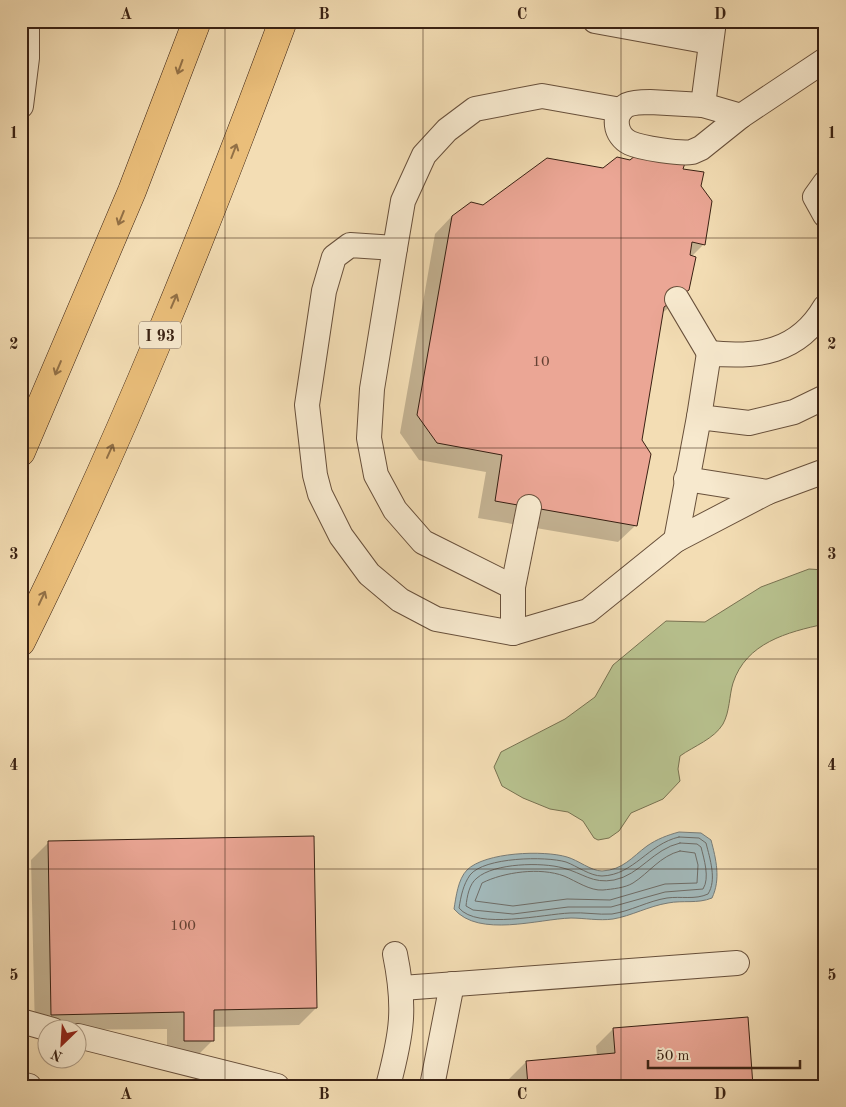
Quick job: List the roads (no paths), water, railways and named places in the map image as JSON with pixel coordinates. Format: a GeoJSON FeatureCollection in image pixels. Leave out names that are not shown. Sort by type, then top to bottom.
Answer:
{"type":"FeatureCollection","features":[{"type":"Feature","properties":{"kind":"highway"},"geometry":{"type":"LineString","coordinates":[[21,452],[125,208],[197,21]]}},
{"type":"Feature","properties":{"kind":"highway","name":"I 93"},"geometry":{"type":"LineString","coordinates":[[21,642],[89,499],[148,363],[233,155],[283,21]]}},
{"type":"Feature","properties":{"kind":"street"},"geometry":{"type":"LineString","coordinates":[[21,106],[27,58],[27,21]]}},
{"type":"Feature","properties":{"kind":"street"},"geometry":{"type":"LineString","coordinates":[[595,21],[712,32],[703,105]]}},
{"type":"Feature","properties":{"kind":"street"},"geometry":{"type":"LineString","coordinates":[[741,116],[703,105],[650,102],[629,104],[621,110],[617,126],[623,138],[631,143],[684,153],[701,148],[741,116],[825,60]]}},
{"type":"Feature","properties":{"kind":"street"},"geometry":{"type":"LineString","coordinates":[[514,587],[423,542],[395,510],[376,475],[369,438],[372,389],[403,201],[424,155],[448,130],[475,109],[542,96],[621,110]]}},
{"type":"Feature","properties":{"kind":"street"},"geometry":{"type":"LineString","coordinates":[[825,183],[816,197],[825,215]]}},
{"type":"Feature","properties":{"kind":"street"},"geometry":{"type":"LineString","coordinates":[[395,248],[350,245],[334,257],[324,291],[307,406],[315,475],[320,494],[341,536],[369,574],[400,600],[436,619],[513,633],[588,611],[676,540],[768,492],[825,471]]}},
{"type":"Feature","properties":{"kind":"street"},"geometry":{"type":"LineString","coordinates":[[676,540],[709,353],[677,299]]}},
{"type":"Feature","properties":{"kind":"street"},"geometry":{"type":"LineString","coordinates":[[709,353],[741,356],[781,349],[816,322],[825,307]]}},
{"type":"Feature","properties":{"kind":"street"},"geometry":{"type":"LineString","coordinates":[[699,417],[748,423],[794,412],[825,397]]}},
{"type":"Feature","properties":{"kind":"street"},"geometry":{"type":"LineString","coordinates":[[686,479],[768,492]]}},
{"type":"Feature","properties":{"kind":"street"},"geometry":{"type":"LineString","coordinates":[[513,633],[514,587],[529,507]]}},
{"type":"Feature","properties":{"kind":"street"},"geometry":{"type":"LineString","coordinates":[[388,1086],[403,1016],[402,988],[395,954]]}},
{"type":"Feature","properties":{"kind":"street"},"geometry":{"type":"LineString","coordinates":[[402,988],[737,963]]}},
{"type":"Feature","properties":{"kind":"street"},"geometry":{"type":"LineString","coordinates":[[432,1086],[452,984]]}},
{"type":"Feature","properties":{"kind":"street"},"geometry":{"type":"LineString","coordinates":[[21,1021],[38,1026]]}},
{"type":"Feature","properties":{"kind":"street"},"geometry":{"type":"LineString","coordinates":[[88,1039],[277,1086]]}},
{"type":"Feature","properties":{"kind":"street"},"geometry":{"type":"LineString","coordinates":[[21,1084],[29,1086]]}},
{"type":"Feature","properties":{"kind":"water"},"geometry":{"type":"Polygon","coordinates":[[[679,832],[701,833],[711,840],[717,876],[712,898],[701,901],[661,904],[613,919],[571,918],[509,925],[478,923],[465,918],[454,909],[461,878],[467,870],[487,859],[530,853],[557,855],[576,860],[598,871],[602,871],[622,866],[655,841],[679,832]]]}}]}
